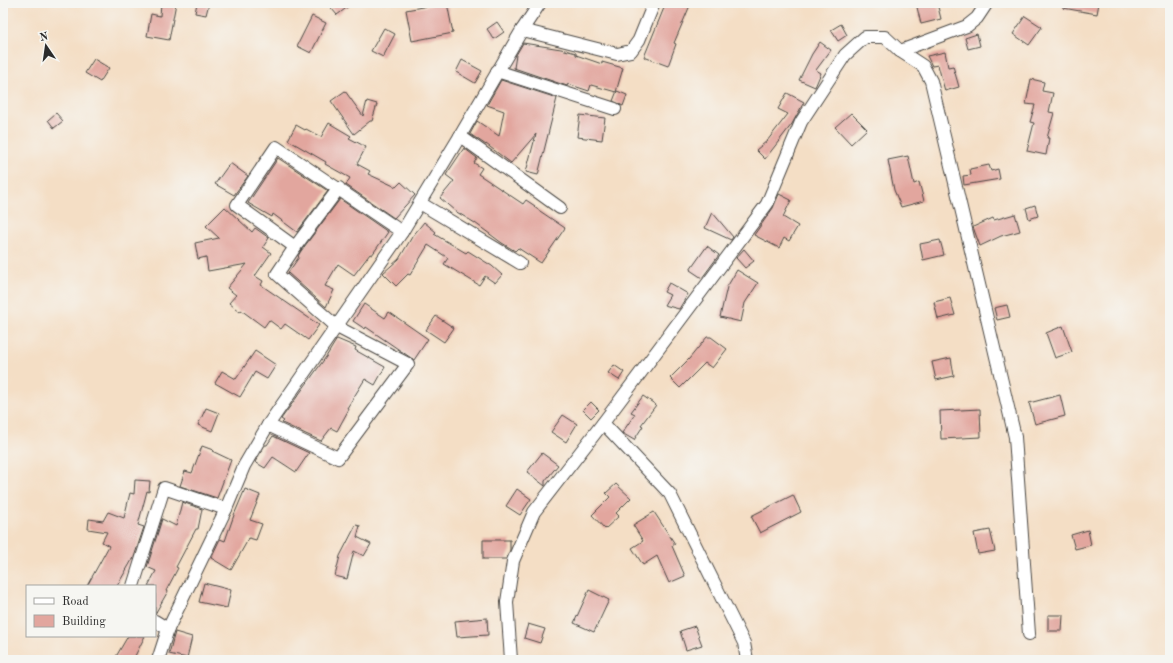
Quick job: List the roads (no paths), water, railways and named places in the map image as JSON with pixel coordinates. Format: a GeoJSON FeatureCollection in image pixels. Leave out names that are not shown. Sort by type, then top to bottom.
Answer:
{"type":"FeatureCollection","features":[{"type":"Feature","properties":{"kind":"street"},"geometry":{"type":"LineString","coordinates":[[158,660],[168,629],[226,510],[244,466],[268,425],[402,232],[497,71],[540,3]]}},
{"type":"Feature","properties":{"kind":"street"},"geometry":{"type":"LineString","coordinates":[[522,30],[617,54],[631,51],[639,40],[654,3]]}},
{"type":"Feature","properties":{"kind":"street"},"geometry":{"type":"LineString","coordinates":[[900,51],[967,26],[977,18],[987,3]]}},
{"type":"Feature","properties":{"kind":"street"},"geometry":{"type":"LineString","coordinates":[[511,660],[507,602],[513,561],[534,512],[603,423],[767,204],[801,122],[845,55],[865,37],[884,37],[900,51],[923,66],[931,81],[1015,437],[1029,634]]}},
{"type":"Feature","properties":{"kind":"street"},"geometry":{"type":"LineString","coordinates":[[497,71],[615,109]]}},
{"type":"Feature","properties":{"kind":"street"},"geometry":{"type":"LineString","coordinates":[[460,136],[560,208]]}},
{"type":"Feature","properties":{"kind":"street"},"geometry":{"type":"LineString","coordinates":[[295,247],[237,205],[276,146],[402,232]]}},
{"type":"Feature","properties":{"kind":"street"},"geometry":{"type":"LineString","coordinates":[[268,425],[338,458],[408,364],[337,327],[277,274],[338,188]]}},
{"type":"Feature","properties":{"kind":"street"},"geometry":{"type":"LineString","coordinates":[[420,203],[520,263]]}},
{"type":"Feature","properties":{"kind":"street"},"geometry":{"type":"LineString","coordinates":[[603,423],[670,494],[744,643],[747,660]]}},
{"type":"Feature","properties":{"kind":"street"},"geometry":{"type":"LineString","coordinates":[[133,585],[164,488],[226,510]]}},
{"type":"Feature","properties":{"kind":"street"},"geometry":{"type":"LineString","coordinates":[[156,622],[168,629]]}}]}
